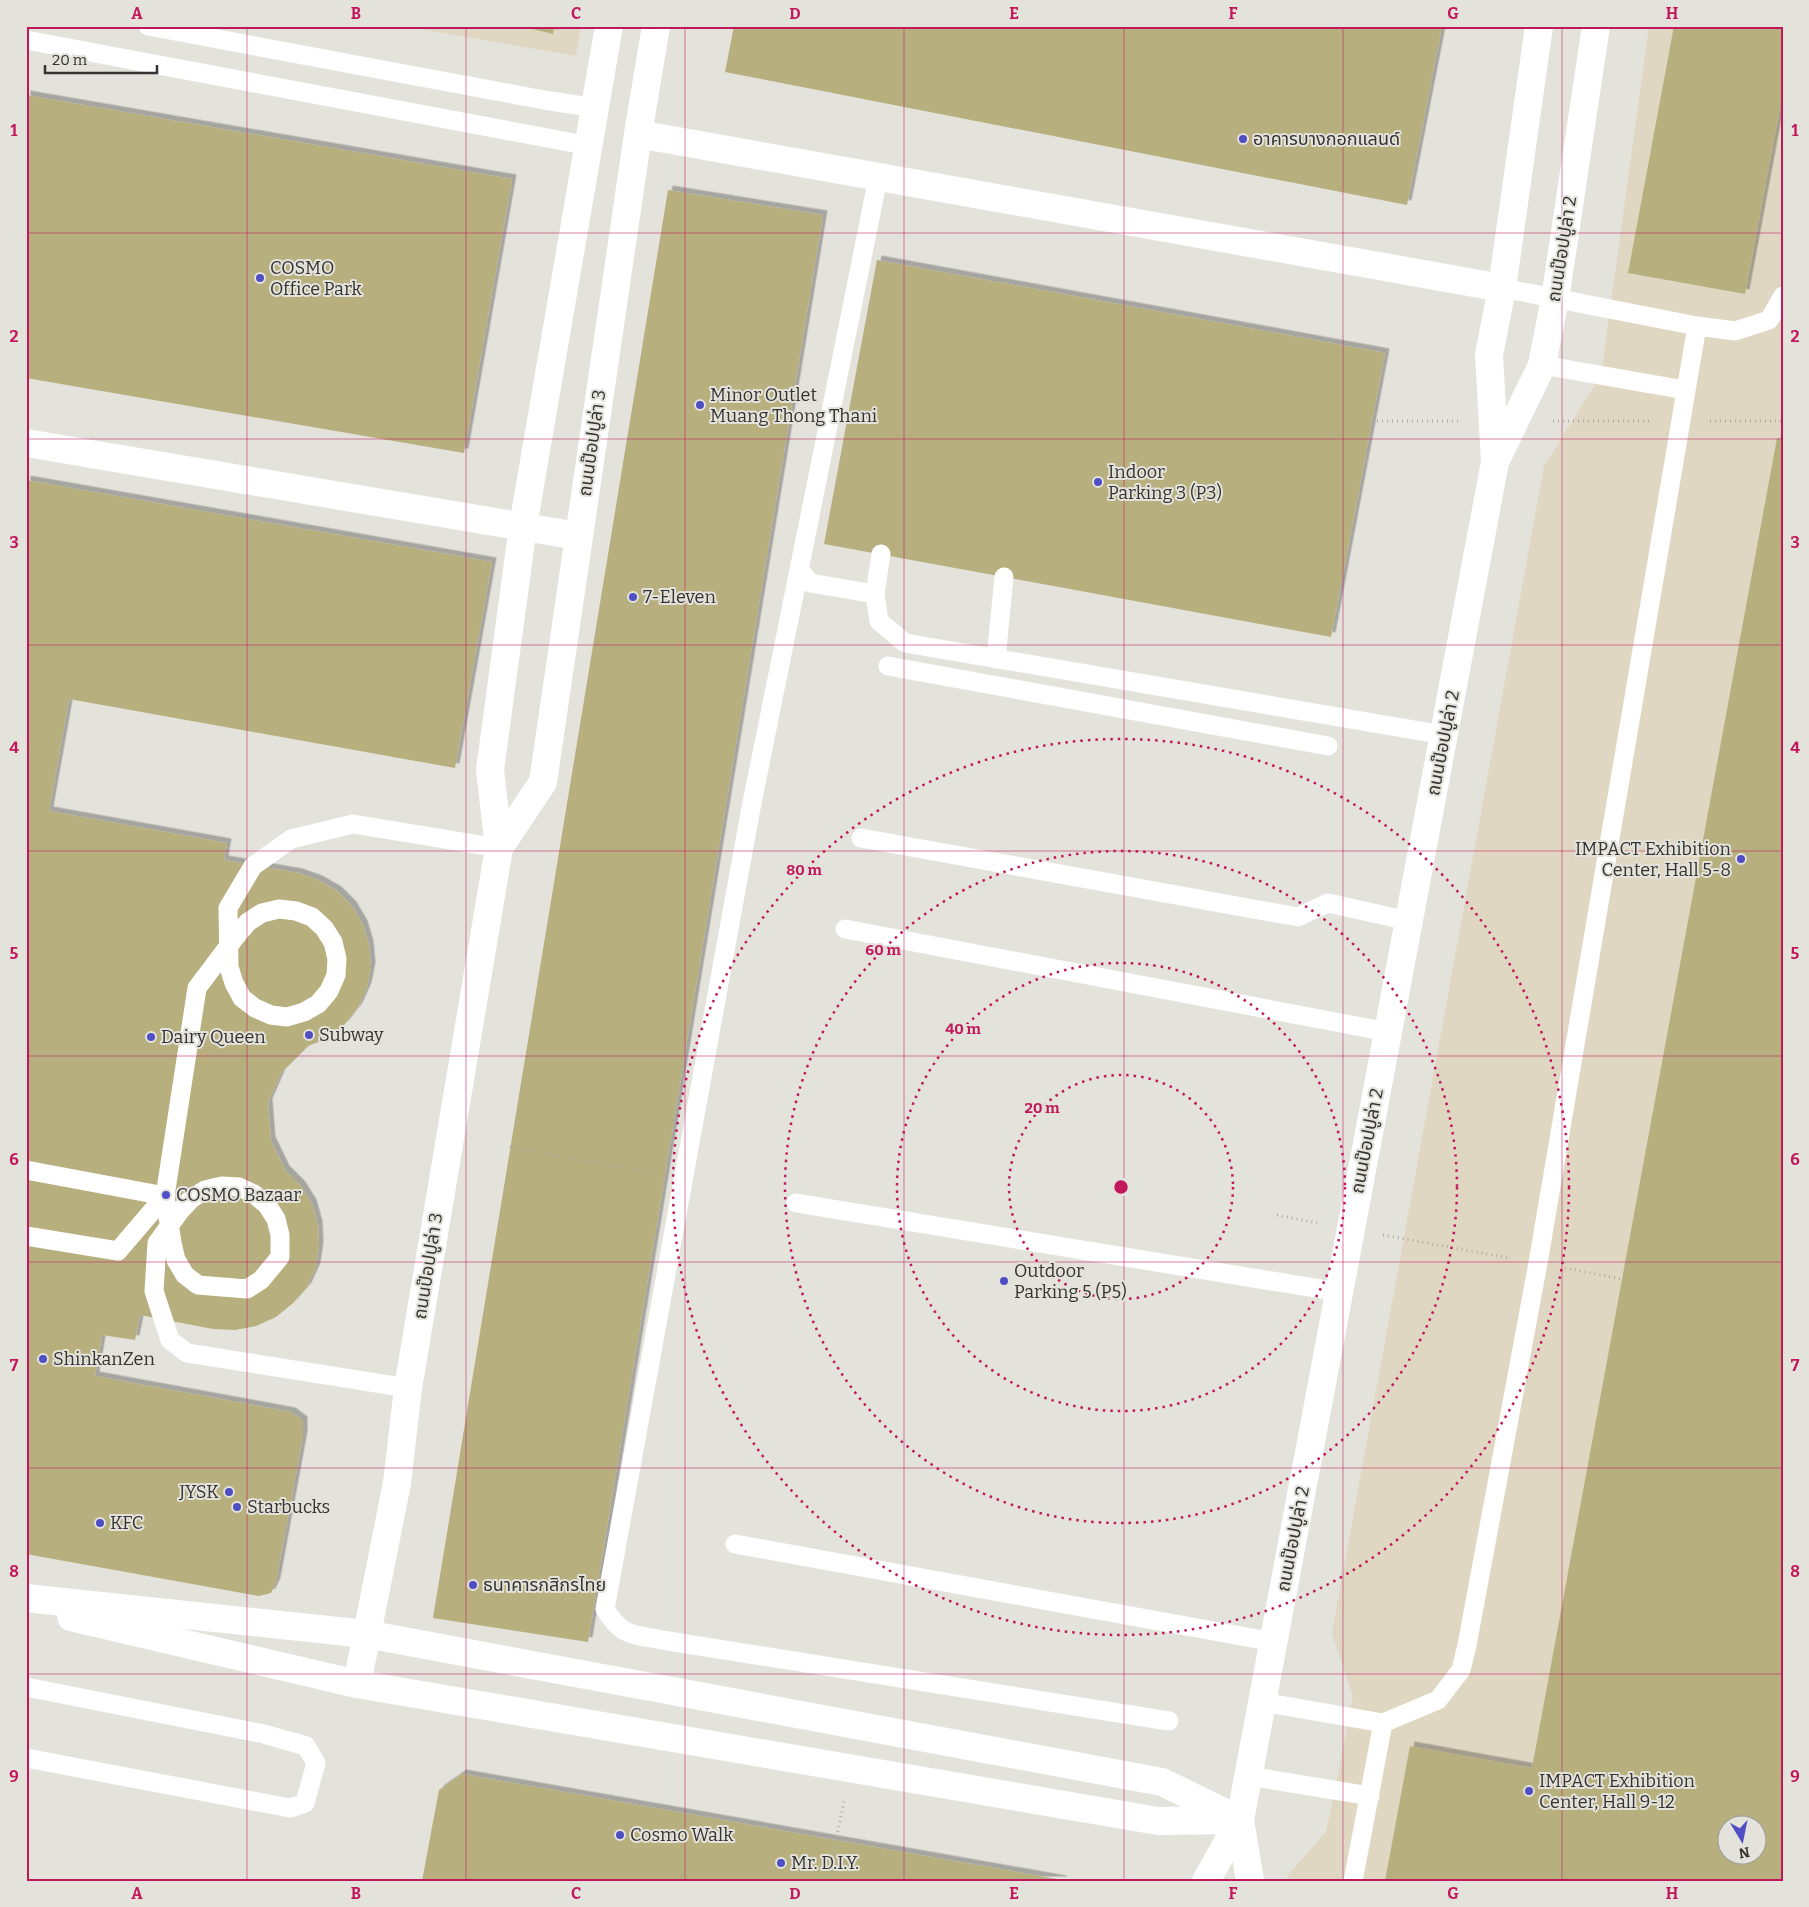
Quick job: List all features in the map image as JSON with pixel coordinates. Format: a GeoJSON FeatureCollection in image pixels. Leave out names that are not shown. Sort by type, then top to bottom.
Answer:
{"type":"FeatureCollection","features":[{"type":"Feature","properties":{"kind":"street","name":"ถนนป๊อปปูล่า 3"},"geometry":{"type":"LineString","coordinates":[[357,1684],[397,1483],[408,1388],[499,848],[490,770],[523,526],[590,146],[609,26]]}},
{"type":"Feature","properties":{"kind":"street","name":"ถนนป๊อปปูล่า 3"},"geometry":{"type":"LineString","coordinates":[[499,848],[542,782],[638,134],[656,26]]}},
{"type":"Feature","properties":{"kind":"street","name":"ถนนป๊อปปูล่า 2"},"geometry":{"type":"LineString","coordinates":[[1206,1881],[1240,1820],[1495,462],[1489,355],[1502,288],[1539,26]]}},
{"type":"Feature","properties":{"kind":"street","name":"ถนนป๊อปปูล่า 2"},"geometry":{"type":"LineString","coordinates":[[1495,462],[1542,365],[1555,299],[1596,26]]}},
{"type":"Feature","properties":{"kind":"street"},"geometry":{"type":"LineString","coordinates":[[638,134],[1502,288]]}},
{"type":"Feature","properties":{"kind":"street"},"geometry":{"type":"LineString","coordinates":[[26,443],[578,536]]}},
{"type":"Feature","properties":{"kind":"street"},"geometry":{"type":"LineString","coordinates":[[26,1598],[366,1634],[1162,1782],[1240,1820]]}},
{"type":"Feature","properties":{"kind":"street"},"geometry":{"type":"LineString","coordinates":[[26,1607],[357,1684],[1158,1822],[1240,1820]]}},
{"type":"Feature","properties":{"kind":"street","name":"ถนนป๊อปปูล่า 2"},"geometry":{"type":"LineString","coordinates":[[1240,1820],[1250,1881]]}},
{"type":"Feature","properties":{"kind":"lane"},"geometry":{"type":"LineString","coordinates":[[148,26],[596,108]]}},
{"type":"Feature","properties":{"kind":"lane"},"geometry":{"type":"LineString","coordinates":[[26,40],[590,146]]}},
{"type":"Feature","properties":{"kind":"lane"},"geometry":{"type":"LineString","coordinates":[[878,178],[732,909],[605,1608],[614,1624],[626,1633],[1169,1721]]}},
{"type":"Feature","properties":{"kind":"lane"},"geometry":{"type":"LineString","coordinates":[[1502,288],[1697,326],[1735,331],[1769,320],[1783,296]]}},
{"type":"Feature","properties":{"kind":"lane"},"geometry":{"type":"LineString","coordinates":[[1262,1702],[1383,1723],[1438,1700],[1460,1670],[1467,1645],[1538,1263],[1697,326]]}},
{"type":"Feature","properties":{"kind":"lane"},"geometry":{"type":"LineString","coordinates":[[1542,365],[1685,390]]}},
{"type":"Feature","properties":{"kind":"lane"},"geometry":{"type":"LineString","coordinates":[[881,554],[875,594],[879,621],[905,643],[1444,735]]}},
{"type":"Feature","properties":{"kind":"lane"},"geometry":{"type":"LineString","coordinates":[[800,570],[810,583],[875,594]]}},
{"type":"Feature","properties":{"kind":"lane"},"geometry":{"type":"LineString","coordinates":[[996,659],[1004,577]]}},
{"type":"Feature","properties":{"kind":"lane"},"geometry":{"type":"LineString","coordinates":[[888,666],[1328,746]]}},
{"type":"Feature","properties":{"kind":"lane"},"geometry":{"type":"LineString","coordinates":[[408,1388],[187,1353],[170,1340],[154,1291],[157,1243],[168,1227],[174,1219],[180,1211],[191,1199],[205,1190],[222,1186],[239,1187],[254,1194],[267,1205],[276,1219],[280,1235],[280,1257],[261,1280],[247,1289],[198,1285],[185,1275],[176,1260],[172,1244],[170,1225],[165,1196],[198,988],[226,950],[232,942],[237,935],[248,922],[262,913],[279,909],[296,911],[312,917],[324,928],[333,942],[337,959],[336,975],[329,991],[318,1004],[304,1012],[287,1017],[270,1015],[255,1008],[242,998],[234,983],[230,967],[229,947],[229,938],[229,928],[228,918],[228,908],[254,866],[291,839],[353,824],[499,848]]}},
{"type":"Feature","properties":{"kind":"lane"},"geometry":{"type":"LineString","coordinates":[[861,838],[1298,917],[1328,903],[1409,921]]}},
{"type":"Feature","properties":{"kind":"lane"},"geometry":{"type":"LineString","coordinates":[[845,929],[1388,1032]]}},
{"type":"Feature","properties":{"kind":"lane"},"geometry":{"type":"LineString","coordinates":[[26,1170],[165,1196]]}},
{"type":"Feature","properties":{"kind":"lane"},"geometry":{"type":"LineString","coordinates":[[26,1236],[118,1251],[165,1196]]}},
{"type":"Feature","properties":{"kind":"lane"},"geometry":{"type":"LineString","coordinates":[[796,1203],[1339,1292]]}},
{"type":"Feature","properties":{"kind":"lane"},"geometry":{"type":"LineString","coordinates":[[735,1544],[1274,1642]]}},
{"type":"Feature","properties":{"kind":"lane"},"geometry":{"type":"LineString","coordinates":[[26,1687],[264,1734],[306,1746],[316,1764],[305,1802],[290,1808],[26,1758]]}},
{"type":"Feature","properties":{"kind":"lane"},"geometry":{"type":"LineString","coordinates":[[1353,1881],[1383,1723]]}},
{"type":"Feature","properties":{"kind":"lane"},"geometry":{"type":"LineString","coordinates":[[1248,1776],[1370,1796]]}},
{"type":"Feature","properties":{"kind":"path"},"geometry":{"type":"LineString","coordinates":[[1372,421],[1460,421]]}},
{"type":"Feature","properties":{"kind":"path"},"geometry":{"type":"LineString","coordinates":[[1548,421],[1656,421]]}},
{"type":"Feature","properties":{"kind":"path"},"geometry":{"type":"LineString","coordinates":[[1704,421],[1783,421]]}},
{"type":"Feature","properties":{"kind":"path"},"geometry":{"type":"LineString","coordinates":[[510,1147],[665,1174]]}},
{"type":"Feature","properties":{"kind":"path"},"geometry":{"type":"LineString","coordinates":[[1277,1215],[1622,1279]]}},
{"type":"Feature","properties":{"kind":"path"},"geometry":{"type":"LineString","coordinates":[[828,1881],[851,1769]]}},
{"type":"Feature","properties":{"kind":"shaded area"},"geometry":{"type":"Polygon","coordinates":[[[403,26],[581,26],[576,56],[403,26]]]}},
{"type":"Feature","properties":{"kind":"shaded area"},"geometry":{"type":"Polygon","coordinates":[[[1649,26],[1783,26],[1783,1881],[1287,1881],[1288,1875],[1326,1832],[1353,1696],[1332,1633],[1544,466],[1601,375],[1649,26]]]}},
{"type":"Feature","properties":{"kind":"building"},"geometry":{"type":"Polygon","coordinates":[[[520,26],[554,26],[553,34],[520,26]]]}},
{"type":"Feature","properties":{"kind":"building","name":"อาคารบางกอกแลนด์"},"geometry":{"type":"Polygon","coordinates":[[[734,26],[1442,26],[1407,205],[725,72],[734,26]]]}},
{"type":"Feature","properties":{"kind":"building"},"geometry":{"type":"Polygon","coordinates":[[[1674,26],[1783,26],[1783,91],[1745,294],[1628,273],[1674,26]]]}},
{"type":"Feature","properties":{"kind":"building","name":"COSMO Office Park"},"geometry":{"type":"Polygon","coordinates":[[[26,95],[512,179],[464,453],[26,378],[26,95]]]}},
{"type":"Feature","properties":{"kind":"building"},"geometry":{"type":"Polygon","coordinates":[[[668,190],[823,215],[588,1642],[433,1618],[668,190]]]}},
{"type":"Feature","properties":{"kind":"building","name":"Indoor Parking 3 (P3)"},"geometry":{"type":"Polygon","coordinates":[[[877,260],[1385,353],[1331,637],[824,544],[877,260]]]}},
{"type":"Feature","properties":{"kind":"building","name":"IMPACT Exhibition Center, Hall 5-8"},"geometry":{"type":"Polygon","coordinates":[[[1777,438],[1783,439],[1783,1881],[1385,1881],[1410,1746],[1532,1768],[1777,438]]]}},
{"type":"Feature","properties":{"kind":"building","name":"COSMO Bazaar"},"geometry":{"type":"Polygon","coordinates":[[[26,480],[492,562],[455,768],[69,699],[49,811],[227,843],[224,860],[298,873],[318,880],[337,891],[352,906],[363,925],[369,945],[371,967],[367,987],[358,1007],[345,1024],[328,1038],[308,1046],[281,1073],[268,1103],[271,1141],[285,1170],[301,1186],[312,1204],[318,1225],[319,1246],[316,1267],[307,1287],[293,1303],[276,1317],[256,1326],[235,1330],[213,1329],[140,1315],[135,1340],[102,1335],[95,1376],[291,1412],[303,1421],[303,1436],[276,1582],[271,1593],[259,1596],[26,1554],[26,480]]]}},
{"type":"Feature","properties":{"kind":"building","name":"Cosmo Walk"},"geometry":{"type":"Polygon","coordinates":[[[462,1774],[1062,1881],[422,1881],[439,1790],[462,1774]]]}},
{"type":"Feature","properties":{"kind":"place","name":"อาคารบางกอกแลนด์"},"geometry":{"type":"Point","coordinates":[1243,139]}},
{"type":"Feature","properties":{"kind":"place","name":"COSMO Office Park"},"geometry":{"type":"Point","coordinates":[260,278]}},
{"type":"Feature","properties":{"kind":"place","name":"Minor Outlet Muang Thong Thani"},"geometry":{"type":"Point","coordinates":[700,405]}},
{"type":"Feature","properties":{"kind":"place","name":"Indoor Parking 3 (P3)"},"geometry":{"type":"Point","coordinates":[1098,482]}},
{"type":"Feature","properties":{"kind":"place","name":"7-Eleven"},"geometry":{"type":"Point","coordinates":[633,597]}},
{"type":"Feature","properties":{"kind":"place","name":"IMPACT Exhibition Center, Hall 5-8"},"geometry":{"type":"Point","coordinates":[1741,859]}},
{"type":"Feature","properties":{"kind":"place","name":"Subway"},"geometry":{"type":"Point","coordinates":[309,1035]}},
{"type":"Feature","properties":{"kind":"place","name":"Dairy Queen"},"geometry":{"type":"Point","coordinates":[151,1037]}},
{"type":"Feature","properties":{"kind":"place","name":"COSMO Bazaar"},"geometry":{"type":"Point","coordinates":[166,1195]}},
{"type":"Feature","properties":{"kind":"place","name":"Outdoor Parking 5 (P5)"},"geometry":{"type":"Point","coordinates":[1004,1281]}},
{"type":"Feature","properties":{"kind":"place","name":"ShinkanZen"},"geometry":{"type":"Point","coordinates":[43,1359]}},
{"type":"Feature","properties":{"kind":"place","name":"JYSK"},"geometry":{"type":"Point","coordinates":[229,1492]}},
{"type":"Feature","properties":{"kind":"place","name":"Starbucks"},"geometry":{"type":"Point","coordinates":[237,1507]}},
{"type":"Feature","properties":{"kind":"place","name":"KFC"},"geometry":{"type":"Point","coordinates":[100,1523]}},
{"type":"Feature","properties":{"kind":"place","name":"ธนาคารกสิกรไทย"},"geometry":{"type":"Point","coordinates":[473,1585]}},
{"type":"Feature","properties":{"kind":"place","name":"IMPACT Exhibition Center, Hall 9-12"},"geometry":{"type":"Point","coordinates":[1529,1791]}},
{"type":"Feature","properties":{"kind":"place","name":"Cosmo Walk"},"geometry":{"type":"Point","coordinates":[620,1835]}},
{"type":"Feature","properties":{"kind":"place","name":"Mr. D.I.Y."},"geometry":{"type":"Point","coordinates":[781,1863]}}]}
